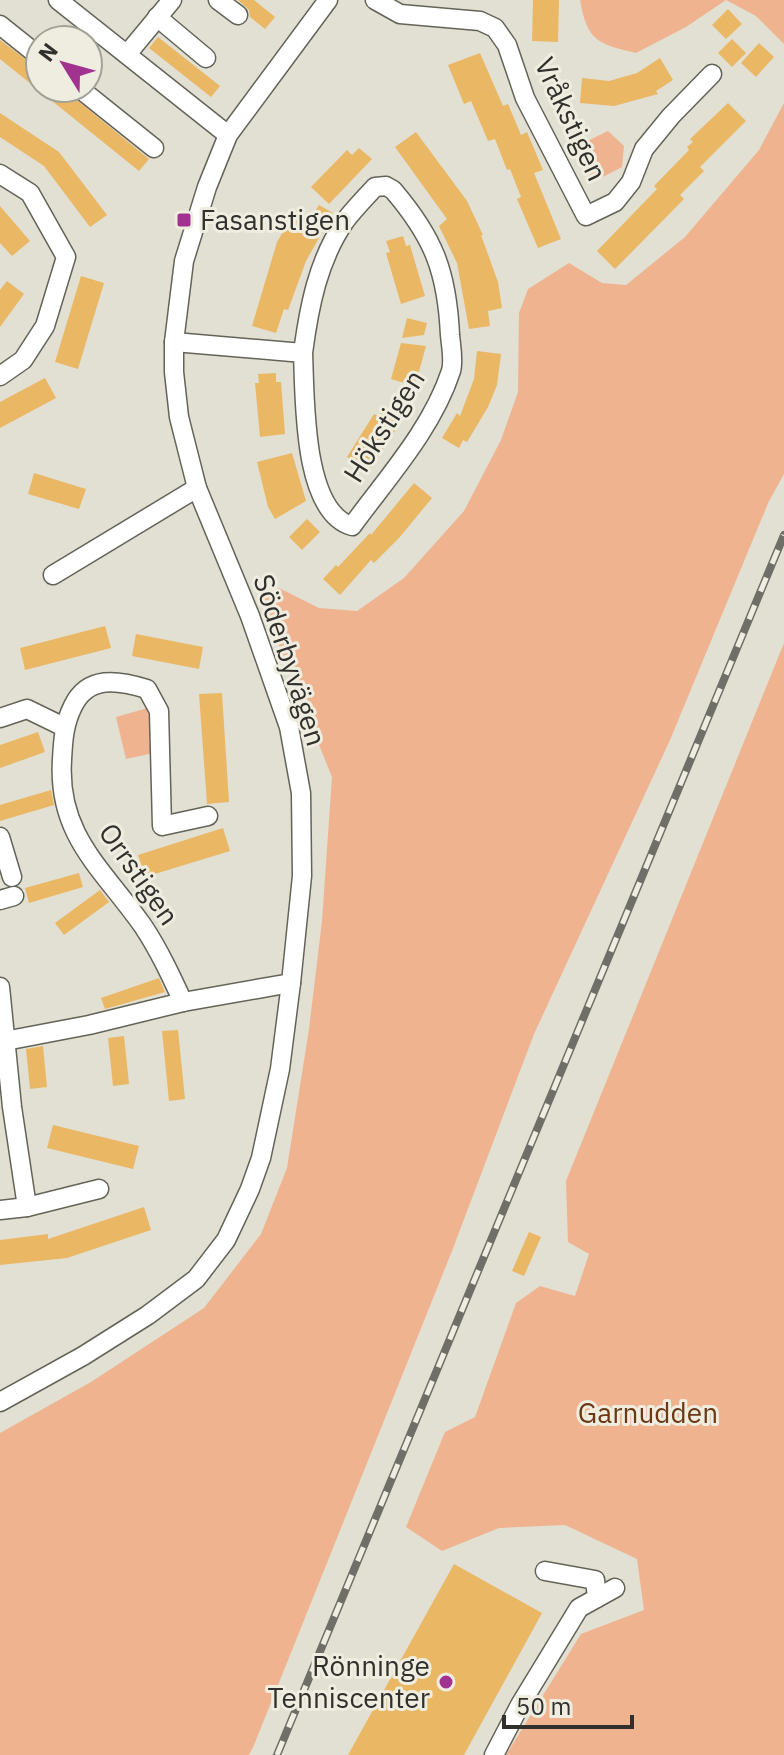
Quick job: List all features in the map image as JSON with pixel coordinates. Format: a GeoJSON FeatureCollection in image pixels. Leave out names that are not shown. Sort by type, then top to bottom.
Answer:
{"type":"FeatureCollection","features":[{"type":"Feature","properties":{"kind":"street"},"geometry":{"type":"LineString","coordinates":[[61,0],[228,135]]}},
{"type":"Feature","properties":{"kind":"street"},"geometry":{"type":"LineString","coordinates":[[128,53],[172,0]]}},
{"type":"Feature","properties":{"kind":"street"},"geometry":{"type":"LineString","coordinates":[[218,0],[238,15]]}},
{"type":"Feature","properties":{"kind":"street","name":"Söderbyvägen"},"geometry":{"type":"LineString","coordinates":[[0,1402],[83,1356],[148,1315],[196,1279],[226,1240],[261,1158],[274,1097],[291,983],[302,876],[301,793],[289,727],[250,616],[197,488],[179,417],[174,342],[184,261],[207,187],[228,135],[328,0]]}},
{"type":"Feature","properties":{"kind":"street","name":"Vråkstigen"},"geometry":{"type":"LineString","coordinates":[[375,0],[400,14],[480,21],[495,28],[507,45],[525,98],[586,216],[615,202],[631,182],[644,149],[712,74]]}},
{"type":"Feature","properties":{"kind":"street"},"geometry":{"type":"LineString","coordinates":[[157,17],[206,58]]}},
{"type":"Feature","properties":{"kind":"street"},"geometry":{"type":"LineString","coordinates":[[0,25],[24,44]]}},
{"type":"Feature","properties":{"kind":"street"},"geometry":{"type":"LineString","coordinates":[[99,104],[154,148]]}},
{"type":"Feature","properties":{"kind":"street"},"geometry":{"type":"LineString","coordinates":[[0,174],[30,193],[66,257],[45,326],[23,360],[0,376]]}},
{"type":"Feature","properties":{"kind":"street","name":"Hökstigen"},"geometry":{"type":"LineString","coordinates":[[386,186],[393,190],[429,238],[440,268],[449,317],[452,368],[438,403],[352,526],[341,523],[323,499],[313,468],[303,353],[309,308],[323,262],[345,221],[375,187],[386,186]]}},
{"type":"Feature","properties":{"kind":"street"},"geometry":{"type":"LineString","coordinates":[[174,342],[303,353]]}},
{"type":"Feature","properties":{"kind":"street"},"geometry":{"type":"LineString","coordinates":[[53,575],[197,488]]}},
{"type":"Feature","properties":{"kind":"street","name":"Orrstigen"},"geometry":{"type":"LineString","coordinates":[[183,1002],[142,925],[85,850],[65,809],[60,783],[64,727],[81,693],[103,681],[147,689],[159,711],[162,826],[208,816]]}},
{"type":"Feature","properties":{"kind":"street"},"geometry":{"type":"LineString","coordinates":[[0,718],[27,709],[64,727]]}},
{"type":"Feature","properties":{"kind":"street"},"geometry":{"type":"LineString","coordinates":[[0,837],[12,877]]}},
{"type":"Feature","properties":{"kind":"street"},"geometry":{"type":"LineString","coordinates":[[3,1042],[183,1002],[291,983]]}},
{"type":"Feature","properties":{"kind":"street"},"geometry":{"type":"LineString","coordinates":[[0,987],[6,1108],[27,1207]]}},
{"type":"Feature","properties":{"kind":"street"},"geometry":{"type":"LineString","coordinates":[[0,1210],[27,1207],[99,1189]]}},
{"type":"Feature","properties":{"kind":"street"},"geometry":{"type":"LineString","coordinates":[[545,1571],[596,1589],[615,1588]]}},
{"type":"Feature","properties":{"kind":"street"},"geometry":{"type":"LineString","coordinates":[[494,1755],[520,1705],[579,1608],[596,1589]]}},
{"type":"Feature","properties":{"kind":"green space"},"geometry":{"type":"Polygon","coordinates":[[[580,0],[726,0],[686,27],[636,53],[612,47],[596,38],[586,24],[580,0]]]}},
{"type":"Feature","properties":{"kind":"green space"},"geometry":{"type":"Polygon","coordinates":[[[726,0],[784,0],[784,44],[756,16],[726,0]]]}},
{"type":"Feature","properties":{"kind":"green space"},"geometry":{"type":"Polygon","coordinates":[[[784,103],[784,474],[769,501],[670,740],[534,1034],[452,1251],[254,1745],[249,1755],[0,1755],[0,1433],[91,1382],[204,1308],[261,1234],[287,1168],[322,921],[332,777],[260,592],[279,588],[319,608],[357,611],[404,578],[464,511],[501,440],[518,392],[519,313],[528,289],[569,263],[602,283],[626,285],[685,237],[759,150],[784,103]]]}},
{"type":"Feature","properties":{"kind":"green space"},"geometry":{"type":"Polygon","coordinates":[[[608,131],[624,146],[622,167],[593,182],[573,148],[608,131]]]}},
{"type":"Feature","properties":{"kind":"green space","name":"Garnudden"},"geometry":{"type":"Polygon","coordinates":[[[784,643],[784,1755],[506,1755],[581,1634],[644,1610],[637,1559],[565,1525],[499,1528],[442,1551],[406,1527],[445,1432],[475,1417],[516,1303],[540,1286],[575,1296],[589,1254],[568,1242],[566,1181],[784,643]]]}},
{"type":"Feature","properties":{"kind":"green space"},"geometry":{"type":"Polygon","coordinates":[[[155,706],[158,752],[126,759],[116,717],[155,706]]]}},
{"type":"Feature","properties":{"kind":"building"},"geometry":{"type":"Polygon","coordinates":[[[238,0],[254,0],[275,17],[265,29],[250,17],[249,10],[238,0]]]}},
{"type":"Feature","properties":{"kind":"building"},"geometry":{"type":"Polygon","coordinates":[[[533,0],[559,0],[558,42],[532,41],[533,0]]]}},
{"type":"Feature","properties":{"kind":"building"},"geometry":{"type":"Polygon","coordinates":[[[728,9],[742,24],[726,39],[712,25],[728,9]]]}},
{"type":"Feature","properties":{"kind":"building"},"geometry":{"type":"Polygon","coordinates":[[[158,37],[220,86],[211,97],[149,48],[158,37]]]}},
{"type":"Feature","properties":{"kind":"building"},"geometry":{"type":"Polygon","coordinates":[[[732,39],[746,53],[732,67],[718,53],[732,39]]]}},
{"type":"Feature","properties":{"kind":"building"},"geometry":{"type":"Polygon","coordinates":[[[0,40],[24,58],[24,78],[0,59],[0,40]]]}},
{"type":"Feature","properties":{"kind":"building"},"geometry":{"type":"Polygon","coordinates":[[[759,43],[774,57],[756,77],[741,63],[759,43]]]}},
{"type":"Feature","properties":{"kind":"building"},"geometry":{"type":"Polygon","coordinates":[[[480,53],[503,106],[508,104],[521,135],[527,132],[543,170],[534,173],[561,239],[538,248],[517,199],[521,197],[510,169],[507,170],[495,139],[488,141],[471,101],[464,104],[448,65],[480,53]]]}},
{"type":"Feature","properties":{"kind":"building"},"geometry":{"type":"Polygon","coordinates":[[[660,58],[673,80],[656,91],[658,94],[614,106],[580,103],[582,78],[609,81],[637,73],[660,58]]]}},
{"type":"Feature","properties":{"kind":"building"},"geometry":{"type":"Polygon","coordinates":[[[728,103],[746,121],[700,167],[704,171],[680,195],[684,199],[615,269],[597,251],[657,189],[654,186],[689,150],[687,147],[693,142],[690,139],[728,103]]]}},
{"type":"Feature","properties":{"kind":"building"},"geometry":{"type":"Polygon","coordinates":[[[56,104],[82,104],[149,159],[139,171],[56,104]]]}},
{"type":"Feature","properties":{"kind":"building"},"geometry":{"type":"Polygon","coordinates":[[[0,113],[59,152],[107,215],[90,227],[44,166],[0,137],[0,113]]]}},
{"type":"Feature","properties":{"kind":"building"},"geometry":{"type":"Polygon","coordinates":[[[416,132],[467,201],[483,235],[498,282],[502,308],[488,311],[490,326],[469,329],[457,263],[439,226],[447,219],[395,147],[416,132]]]}},
{"type":"Feature","properties":{"kind":"building"},"geometry":{"type":"Polygon","coordinates":[[[359,148],[372,159],[329,204],[311,187],[347,150],[352,155],[359,148]]]}},
{"type":"Feature","properties":{"kind":"building"},"geometry":{"type":"Polygon","coordinates":[[[319,205],[333,213],[306,261],[276,333],[252,326],[277,242],[296,210],[311,218],[319,205]]]}},
{"type":"Feature","properties":{"kind":"building"},"geometry":{"type":"Polygon","coordinates":[[[0,206],[30,241],[12,256],[0,243],[0,206]]]}},
{"type":"Feature","properties":{"kind":"building"},"geometry":{"type":"Polygon","coordinates":[[[403,236],[406,246],[410,245],[425,296],[401,304],[386,253],[390,252],[386,241],[403,236]]]}},
{"type":"Feature","properties":{"kind":"building"},"geometry":{"type":"Polygon","coordinates":[[[81,276],[104,283],[78,369],[55,362],[81,276]]]}},
{"type":"Feature","properties":{"kind":"building"},"geometry":{"type":"Polygon","coordinates":[[[7,281],[24,294],[0,327],[0,290],[7,281]]]}},
{"type":"Feature","properties":{"kind":"building"},"geometry":{"type":"Polygon","coordinates":[[[407,318],[427,323],[424,335],[402,338],[407,318]]]}},
{"type":"Feature","properties":{"kind":"building"},"geometry":{"type":"Polygon","coordinates":[[[401,343],[426,346],[415,386],[391,379],[401,343]]]}},
{"type":"Feature","properties":{"kind":"building"},"geometry":{"type":"Polygon","coordinates":[[[477,351],[501,354],[497,385],[467,442],[463,440],[459,448],[442,438],[457,413],[460,416],[474,379],[477,351]]]}},
{"type":"Feature","properties":{"kind":"building"},"geometry":{"type":"Polygon","coordinates":[[[276,373],[276,382],[281,382],[285,434],[260,437],[255,383],[259,383],[258,374],[276,373]]]}},
{"type":"Feature","properties":{"kind":"building"},"geometry":{"type":"Polygon","coordinates":[[[45,378],[56,398],[0,428],[0,402],[45,378]]]}},
{"type":"Feature","properties":{"kind":"building"},"geometry":{"type":"Polygon","coordinates":[[[384,407],[398,417],[392,426],[396,429],[368,472],[347,457],[374,414],[378,416],[384,407]]]}},
{"type":"Feature","properties":{"kind":"building"},"geometry":{"type":"Polygon","coordinates":[[[292,453],[306,501],[275,519],[268,507],[257,462],[292,453]]]}},
{"type":"Feature","properties":{"kind":"building"},"geometry":{"type":"Polygon","coordinates":[[[34,473],[86,489],[79,509],[28,494],[34,473]]]}},
{"type":"Feature","properties":{"kind":"building"},"geometry":{"type":"Polygon","coordinates":[[[414,483],[432,498],[399,538],[374,563],[371,560],[340,595],[323,579],[371,535],[414,483]]]}},
{"type":"Feature","properties":{"kind":"building"},"geometry":{"type":"Polygon","coordinates":[[[307,519],[320,532],[302,550],[289,537],[307,519]]]}},
{"type":"Feature","properties":{"kind":"building"},"geometry":{"type":"Polygon","coordinates":[[[105,626],[111,648],[25,670],[20,648],[105,626]]]}},
{"type":"Feature","properties":{"kind":"building"},"geometry":{"type":"Polygon","coordinates":[[[136,634],[203,647],[199,669],[132,656],[136,634]]]}},
{"type":"Feature","properties":{"kind":"building"},"geometry":{"type":"Polygon","coordinates":[[[222,693],[229,802],[207,804],[199,694],[222,693]]]}},
{"type":"Feature","properties":{"kind":"building"},"geometry":{"type":"Polygon","coordinates":[[[38,732],[45,752],[0,768],[0,745],[38,732]]]}},
{"type":"Feature","properties":{"kind":"building"},"geometry":{"type":"Polygon","coordinates":[[[51,790],[54,805],[0,821],[0,805],[51,790]]]}},
{"type":"Feature","properties":{"kind":"building"},"geometry":{"type":"Polygon","coordinates":[[[223,828],[230,851],[145,877],[138,855],[223,828]]]}},
{"type":"Feature","properties":{"kind":"building"},"geometry":{"type":"Polygon","coordinates":[[[79,873],[83,887],[29,903],[25,888],[79,873]]]}},
{"type":"Feature","properties":{"kind":"building"},"geometry":{"type":"Polygon","coordinates":[[[100,890],[109,902],[64,935],[55,923],[100,890]]]}},
{"type":"Feature","properties":{"kind":"building"},"geometry":{"type":"Polygon","coordinates":[[[159,978],[165,992],[105,1009],[101,998],[159,978]]]}},
{"type":"Feature","properties":{"kind":"building"},"geometry":{"type":"Polygon","coordinates":[[[178,1030],[185,1099],[169,1101],[162,1031],[178,1030]]]}},
{"type":"Feature","properties":{"kind":"building"},"geometry":{"type":"Polygon","coordinates":[[[124,1036],[129,1084],[113,1086],[108,1038],[124,1036]]]}},
{"type":"Feature","properties":{"kind":"building"},"geometry":{"type":"Polygon","coordinates":[[[43,1046],[47,1087],[30,1089],[26,1049],[43,1046]]]}},
{"type":"Feature","properties":{"kind":"building"},"geometry":{"type":"Polygon","coordinates":[[[53,1125],[139,1146],[133,1169],[47,1148],[53,1125]]]}},
{"type":"Feature","properties":{"kind":"building"},"geometry":{"type":"Polygon","coordinates":[[[144,1207],[151,1230],[67,1258],[0,1265],[0,1240],[48,1234],[48,1239],[144,1207]]]}},
{"type":"Feature","properties":{"kind":"building"},"geometry":{"type":"Polygon","coordinates":[[[529,1232],[541,1237],[524,1276],[512,1271],[529,1232]]]}},
{"type":"Feature","properties":{"kind":"building","name":"Rönninge Tenniscenter"},"geometry":{"type":"Polygon","coordinates":[[[454,1564],[542,1613],[464,1755],[348,1755],[454,1564]]]}},
{"type":"Feature","properties":{"kind":"railway"},"geometry":{"type":"LineString","coordinates":[[277,1755],[784,535]]}},
{"type":"Feature","properties":{"kind":"place","name":"Fasanstigen"},"geometry":{"type":"Point","coordinates":[184,220]}},
{"type":"Feature","properties":{"kind":"place","name":"Rönninge Tenniscenter"},"geometry":{"type":"Point","coordinates":[446,1682]}}]}
